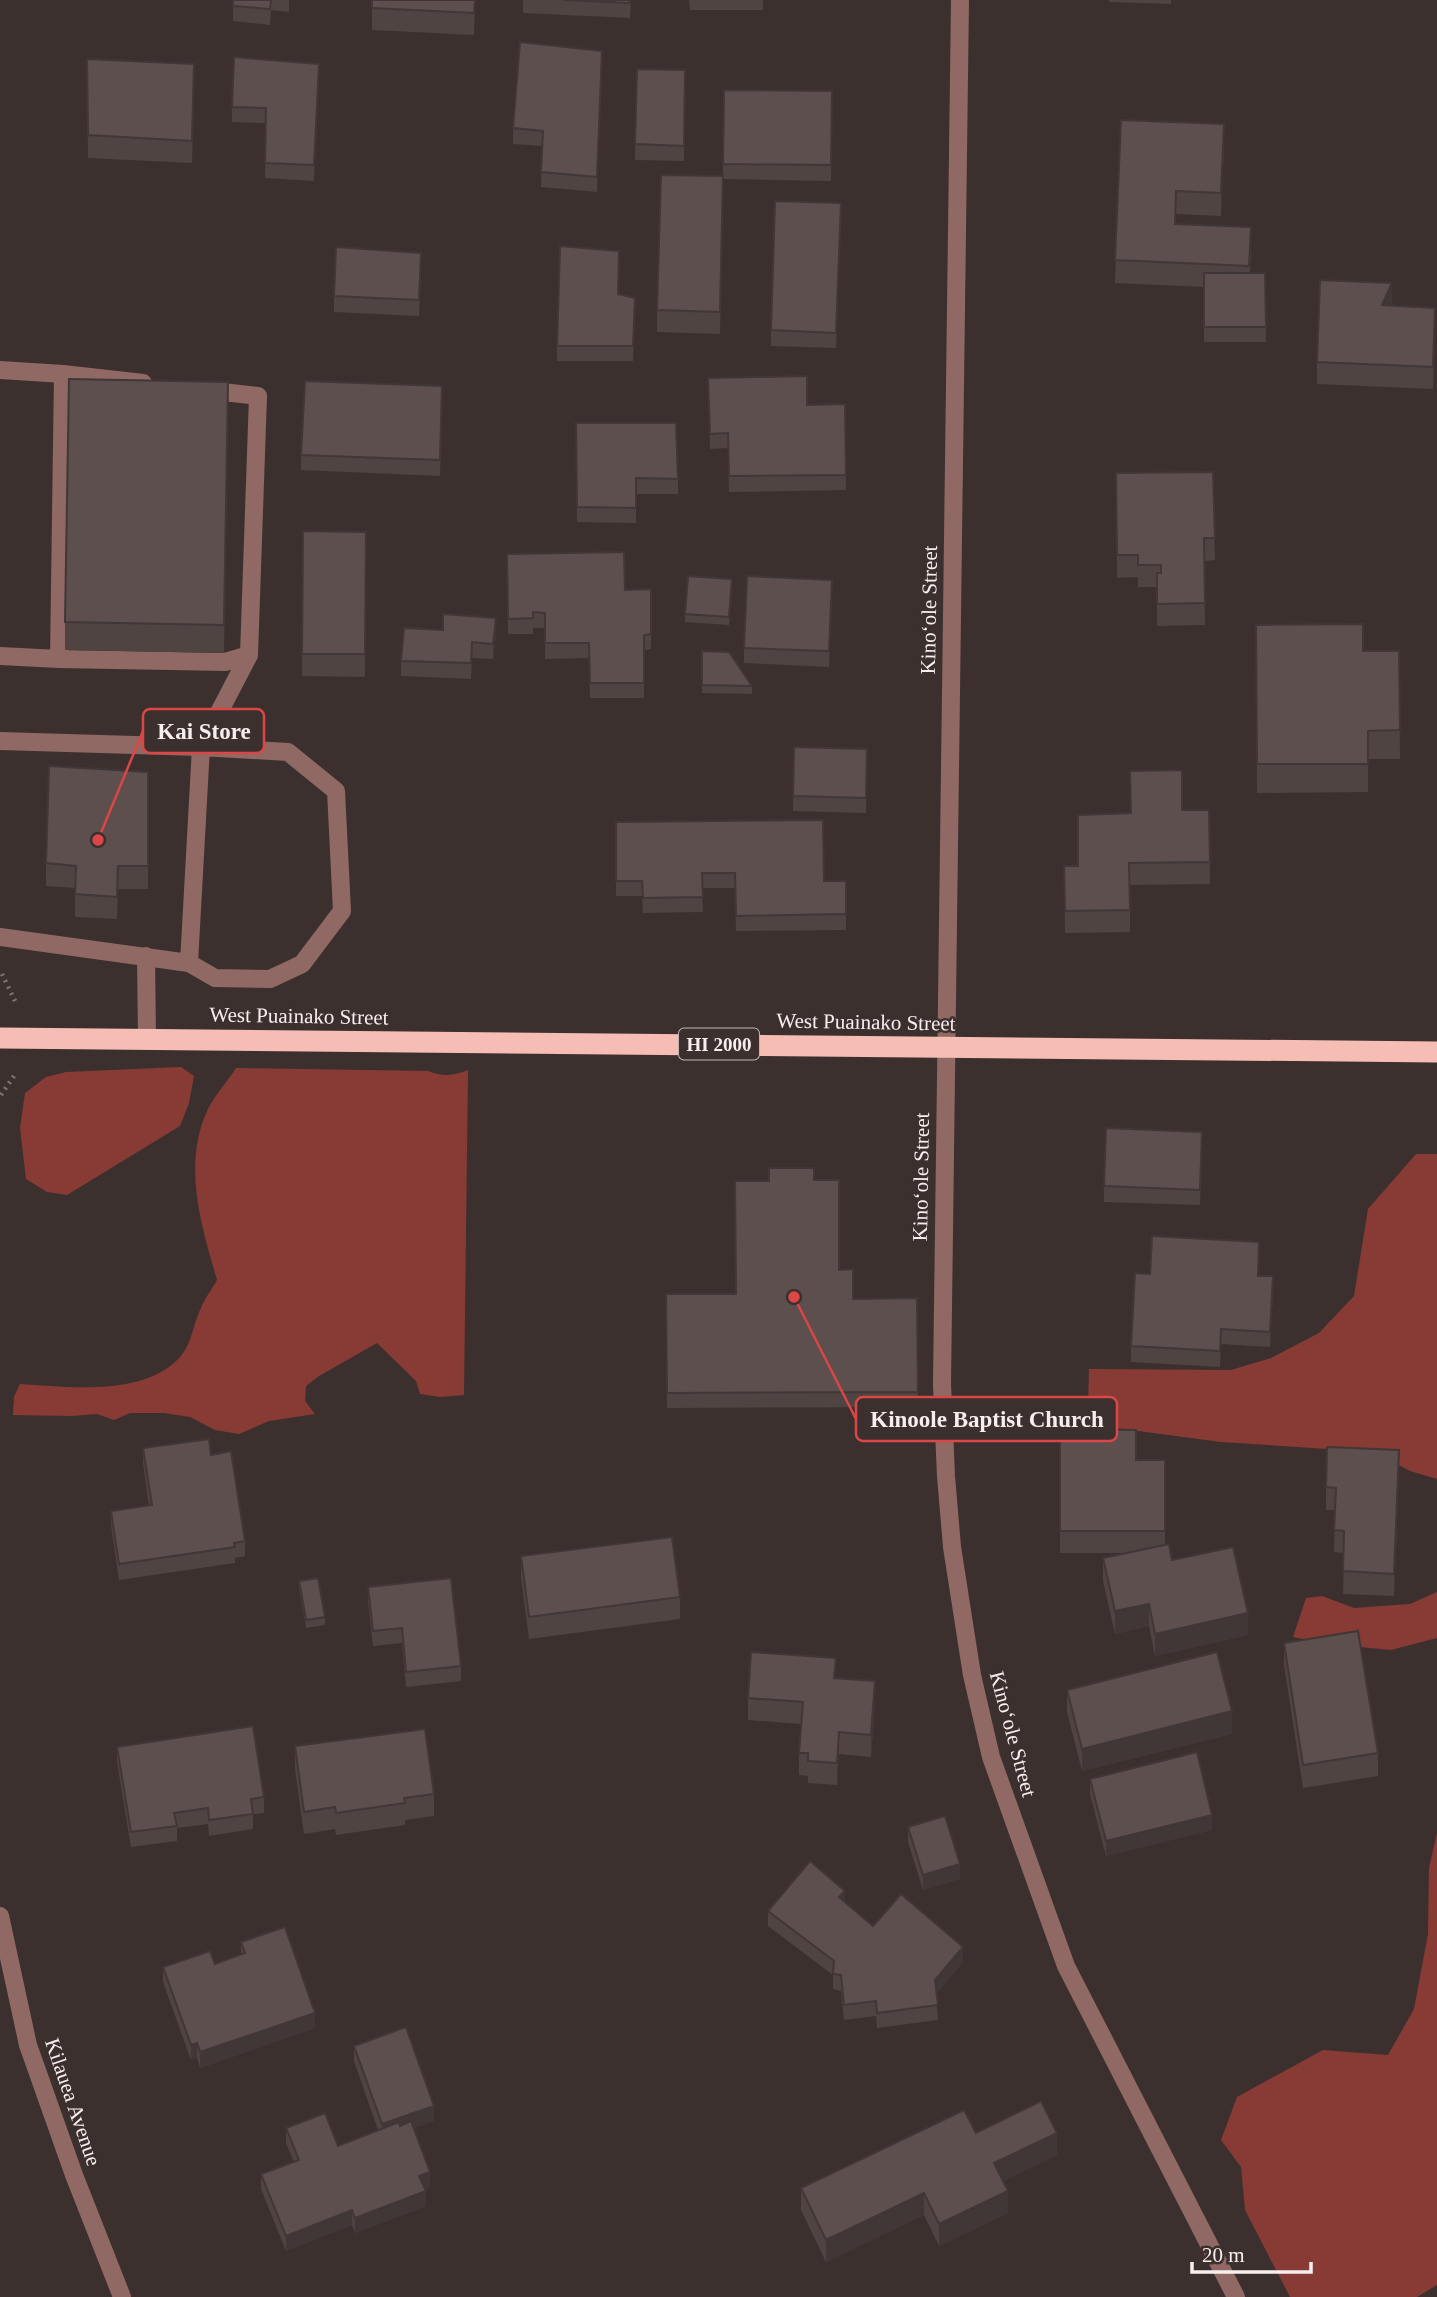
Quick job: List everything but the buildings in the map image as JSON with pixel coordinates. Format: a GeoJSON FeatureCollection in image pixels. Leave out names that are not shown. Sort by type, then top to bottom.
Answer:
{"type":"FeatureCollection","features":[{"type":"Feature","properties":{"kind":"highway","name":"West Puainako Street"},"geometry":{"type":"LineString","coordinates":[[0,1038],[1437,1052]]}},
{"type":"Feature","properties":{"kind":"street","name":"Kinoʻole Street"},"geometry":{"type":"LineString","coordinates":[[960,0],[942,1384],[952,1547],[972,1675],[992,1757],[1066,1966],[1236,2297]]}},
{"type":"Feature","properties":{"kind":"street"},"geometry":{"type":"LineString","coordinates":[[0,370],[160,385]]}},
{"type":"Feature","properties":{"kind":"street"},"geometry":{"type":"LineString","coordinates":[[59,659],[63,374]]}},
{"type":"Feature","properties":{"kind":"street"},"geometry":{"type":"LineString","coordinates":[[188,388],[258,396],[249,655],[201,747],[189,963]]}},
{"type":"Feature","properties":{"kind":"street"},"geometry":{"type":"LineString","coordinates":[[0,656],[225,662],[249,655]]}},
{"type":"Feature","properties":{"kind":"street"},"geometry":{"type":"LineString","coordinates":[[0,741],[288,752],[336,791],[342,911],[302,964],[270,979],[215,978],[189,963],[0,937]]}},
{"type":"Feature","properties":{"kind":"street"},"geometry":{"type":"LineString","coordinates":[[146,956],[147,1039]]}},
{"type":"Feature","properties":{"kind":"street","name":"Kilauea Avenue"},"geometry":{"type":"LineString","coordinates":[[0,1916],[28,2045],[74,2175],[122,2297]]}},
{"type":"Feature","properties":{"kind":"path"},"geometry":{"type":"LineString","coordinates":[[2,974],[16,1003]]}},
{"type":"Feature","properties":{"kind":"path"},"geometry":{"type":"LineString","coordinates":[[1,1095],[13,1076]]}},
{"type":"Feature","properties":{"kind":"shaded area"},"geometry":{"type":"Polygon","coordinates":[[[181,1067],[194,1076],[189,1103],[180,1126],[67,1195],[47,1192],[26,1179],[20,1128],[25,1093],[46,1077],[66,1072],[181,1067]]]}},
{"type":"Feature","properties":{"kind":"shaded area"},"geometry":{"type":"Polygon","coordinates":[[[236,1068],[428,1071],[448,1075],[468,1070],[464,1395],[440,1397],[420,1394],[416,1381],[377,1343],[306,1386],[305,1401],[315,1414],[269,1421],[239,1434],[215,1430],[190,1417],[164,1413],[130,1413],[114,1420],[97,1414],[13,1415],[14,1397],[20,1384],[105,1387],[126,1384],[147,1379],[165,1370],[184,1352],[198,1314],[217,1280],[200,1216],[195,1173],[196,1151],[208,1109],[236,1068]]]}},
{"type":"Feature","properties":{"kind":"shaded area"},"geometry":{"type":"Polygon","coordinates":[[[1416,1154],[1437,1154],[1437,1479],[1410,1471],[1374,1452],[1221,1442],[1116,1428],[1088,1405],[1089,1369],[1231,1370],[1271,1358],[1319,1333],[1354,1296],[1368,1209],[1416,1154]]]}},
{"type":"Feature","properties":{"kind":"shaded area"},"geometry":{"type":"Polygon","coordinates":[[[1437,1592],[1437,1638],[1391,1650],[1293,1637],[1306,1598],[1322,1596],[1354,1608],[1410,1604],[1437,1592]]]}},
{"type":"Feature","properties":{"kind":"shaded area"},"geometry":{"type":"Polygon","coordinates":[[[1437,1833],[1437,2285],[1417,2297],[1290,2297],[1245,2210],[1241,2167],[1221,2140],[1237,2097],[1323,2050],[1388,2055],[1414,2009],[1428,1934],[1429,1868],[1437,1833]]]}},
{"type":"Feature","properties":{"kind":"place","name":"Kai Store"},"geometry":{"type":"Point","coordinates":[98,840]}},
{"type":"Feature","properties":{"kind":"place","name":"Kinoole Baptist Church"},"geometry":{"type":"Point","coordinates":[794,1297]}}]}
